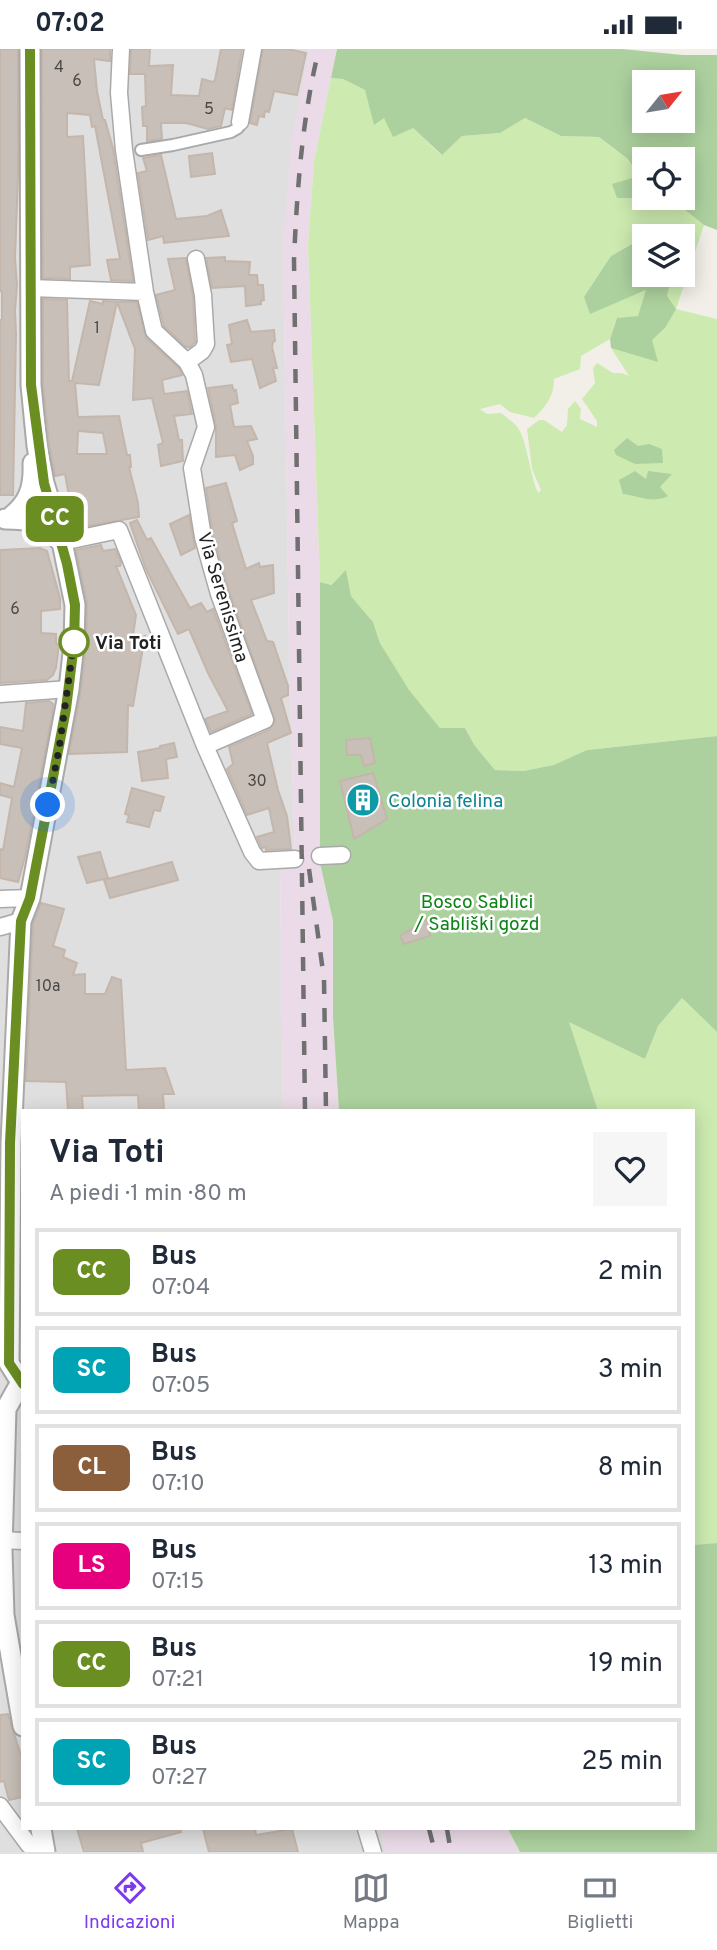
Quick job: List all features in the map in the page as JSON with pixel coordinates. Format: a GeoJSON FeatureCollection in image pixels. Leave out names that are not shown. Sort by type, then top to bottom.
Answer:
{"type":"FeatureCollection","features":[{"type":"Feature","properties":{"kind":"street"},"geometry":{"type":"LineString","coordinates":[[4,519],[27,502],[33,482],[30,49]]}},
{"type":"Feature","properties":{"kind":"street","name":"Via Serenissima"},"geometry":{"type":"LineString","coordinates":[[121,49],[119,93],[132,150],[145,292],[154,331],[187,362],[194,375],[206,427],[192,468],[203,537],[219,594],[265,720],[205,746]]}},
{"type":"Feature","properties":{"kind":"street"},"geometry":{"type":"LineString","coordinates":[[132,150],[173,145],[238,128],[253,49]]}},
{"type":"Feature","properties":{"kind":"street"},"geometry":{"type":"LineString","coordinates":[[187,362],[202,351],[206,344],[203,295],[195,258]]}},
{"type":"Feature","properties":{"kind":"street"},"geometry":{"type":"LineString","coordinates":[[30,288],[145,292]]}},
{"type":"Feature","properties":{"kind":"street"},"geometry":{"type":"LineString","coordinates":[[21,1381],[9,1363],[21,921],[30,898],[59,749],[74,644],[75,605],[62,543],[44,483],[31,385]]}},
{"type":"Feature","properties":{"kind":"street"},"geometry":{"type":"LineString","coordinates":[[4,519],[29,519],[42,524],[62,543]]}},
{"type":"Feature","properties":{"kind":"street"},"geometry":{"type":"LineString","coordinates":[[62,543],[119,530],[205,746],[251,852],[259,861],[295,859]]}},
{"type":"Feature","properties":{"kind":"street"},"geometry":{"type":"LineString","coordinates":[[0,694],[69,689]]}},
{"type":"Feature","properties":{"kind":"street"},"geometry":{"type":"LineString","coordinates":[[320,856],[342,855]]}},
{"type":"Feature","properties":{"kind":"street"},"geometry":{"type":"LineString","coordinates":[[0,899],[30,898]]}},
{"type":"Feature","properties":{"kind":"street"},"geometry":{"type":"LineString","coordinates":[[0,927],[21,921]]}},
{"type":"Feature","properties":{"kind":"street"},"geometry":{"type":"LineString","coordinates":[[20,1692],[4,1615],[1,1541],[6,1409],[21,1385]]}},
{"type":"Feature","properties":{"kind":"street"},"geometry":{"type":"LineString","coordinates":[[1,1541],[21,1541]]}},
{"type":"Feature","properties":{"kind":"street"},"geometry":{"type":"LineString","coordinates":[[0,1806],[29,1845],[45,1852]]}},
{"type":"Feature","properties":{"kind":"street"},"geometry":{"type":"LineString","coordinates":[[41,1830],[45,1852]]}},
{"type":"Feature","properties":{"kind":"street"},"geometry":{"type":"LineString","coordinates":[[366,1830],[373,1852]]}},
{"type":"Feature","properties":{"kind":"shaded area"},"geometry":{"type":"Polygon","coordinates":[[[0,49],[309,49],[283,242],[295,861],[280,867],[283,1109],[21,1109],[21,1830],[380,1830],[386,1852],[0,1852],[0,49]]]}},
{"type":"Feature","properties":{"kind":"shaded area"},"geometry":{"type":"Polygon","coordinates":[[[309,49],[337,49],[314,162],[308,245],[320,582],[320,863],[333,921],[333,1018],[339,1109],[283,1109],[280,867],[295,862],[283,242],[291,145],[309,49]]]}},
{"type":"Feature","properties":{"kind":"shaded area"},"geometry":{"type":"Polygon","coordinates":[[[380,1830],[509,1830],[520,1852],[386,1852],[380,1830]]]}},
{"type":"Feature","properties":{"kind":"green space"},"geometry":{"type":"Polygon","coordinates":[[[337,49],[622,49],[683,55],[717,55],[717,230],[704,225],[685,210],[695,210],[695,147],[632,147],[632,165],[628,159],[599,137],[561,136],[525,118],[500,133],[462,136],[442,155],[413,128],[393,137],[384,118],[374,125],[365,90],[343,79],[331,78],[337,49]]]}},
{"type":"Feature","properties":{"kind":"green space"},"geometry":{"type":"Polygon","coordinates":[[[331,78],[343,79],[365,90],[384,118],[413,128],[441,155],[462,136],[500,133],[525,118],[561,136],[599,137],[628,159],[632,165],[632,183],[617,198],[632,198],[632,210],[685,210],[704,225],[695,252],[695,224],[632,224],[632,243],[611,256],[590,313],[647,290],[638,317],[617,318],[610,339],[581,356],[580,369],[554,379],[553,391],[548,401],[534,418],[510,412],[500,404],[480,409],[487,414],[501,413],[518,428],[538,493],[541,490],[532,469],[527,429],[539,420],[544,420],[562,432],[567,425],[568,409],[575,401],[581,409],[580,419],[597,427],[597,421],[582,399],[595,383],[593,368],[597,363],[613,373],[629,376],[611,348],[627,350],[641,346],[665,328],[669,287],[683,287],[676,309],[717,319],[717,736],[587,750],[554,766],[524,771],[495,770],[475,746],[465,728],[440,728],[408,690],[380,643],[373,622],[351,596],[346,571],[330,585],[320,582],[308,245],[314,162],[331,78]]]}},
{"type":"Feature","properties":{"kind":"green space"},"geometry":{"type":"Polygon","coordinates":[[[632,178],[632,198],[617,198],[612,184],[632,178]]]}},
{"type":"Feature","properties":{"kind":"green space"},"geometry":{"type":"Polygon","coordinates":[[[632,244],[632,287],[669,287],[667,296],[676,309],[665,328],[652,340],[658,362],[611,348],[610,339],[617,318],[638,316],[646,290],[590,314],[584,297],[611,256],[632,244]]]}},
{"type":"Feature","properties":{"kind":"green space"},"geometry":{"type":"Polygon","coordinates":[[[627,438],[638,446],[649,444],[662,449],[663,463],[635,464],[616,455],[614,450],[627,438]]]}},
{"type":"Feature","properties":{"kind":"green space"},"geometry":{"type":"Polygon","coordinates":[[[635,471],[646,479],[648,471],[672,474],[660,487],[668,496],[651,499],[623,494],[619,480],[635,471]]]}},
{"type":"Feature","properties":{"kind":"green space","name":"Bosco Sablici / Sabliški gozd"},"geometry":{"type":"Polygon","coordinates":[[[346,570],[351,596],[373,622],[380,643],[409,690],[440,728],[465,728],[475,746],[495,770],[524,771],[554,765],[587,750],[717,736],[717,1032],[682,998],[658,1026],[645,1059],[569,1022],[597,1109],[339,1109],[333,1018],[333,921],[320,863],[320,582],[331,585],[346,570]]]}},
{"type":"Feature","properties":{"kind":"green space"},"geometry":{"type":"Polygon","coordinates":[[[682,998],[717,1032],[717,1543],[695,1546],[695,1109],[597,1109],[568,1021],[645,1059],[658,1026],[682,998]]]}},
{"type":"Feature","properties":{"kind":"green space"},"geometry":{"type":"Polygon","coordinates":[[[717,1543],[717,1852],[520,1852],[509,1830],[695,1830],[695,1545],[717,1543]]]}},
{"type":"Feature","properties":{"kind":"building"},"geometry":{"type":"Polygon","coordinates":[[[0,49],[18,49],[13,495],[0,495],[0,49]]]}},
{"type":"Feature","properties":{"kind":"building"},"geometry":{"type":"Polygon","coordinates":[[[42,49],[110,49],[110,61],[94,59],[97,91],[113,148],[133,281],[111,280],[107,260],[120,259],[95,126],[92,127],[90,115],[67,113],[67,137],[83,136],[90,265],[70,267],[70,279],[43,278],[42,49]]]}},
{"type":"Feature","properties":{"kind":"building"},"geometry":{"type":"Polygon","coordinates":[[[131,49],[150,49],[149,66],[173,65],[171,95],[199,96],[202,79],[213,82],[215,80],[221,49],[242,49],[232,110],[225,108],[221,126],[208,129],[186,123],[161,123],[162,139],[147,141],[147,126],[143,126],[142,107],[146,106],[145,74],[130,74],[131,49]]]}},
{"type":"Feature","properties":{"kind":"building"},"geometry":{"type":"Polygon","coordinates":[[[263,49],[288,49],[306,53],[297,95],[274,91],[269,112],[265,111],[264,117],[259,116],[257,125],[250,123],[263,49]]]}},
{"type":"Feature","properties":{"kind":"building"},"geometry":{"type":"Polygon","coordinates":[[[212,153],[215,174],[191,177],[189,156],[212,153]]]}},
{"type":"Feature","properties":{"kind":"building"},"geometry":{"type":"Polygon","coordinates":[[[161,155],[176,219],[207,216],[221,210],[229,236],[164,243],[163,236],[148,240],[138,173],[147,171],[143,158],[161,155]]]}},
{"type":"Feature","properties":{"kind":"building"},"geometry":{"type":"Polygon","coordinates":[[[225,257],[225,261],[250,262],[249,275],[257,275],[258,285],[263,285],[264,300],[261,304],[246,306],[245,286],[212,288],[206,258],[225,257]]]}},
{"type":"Feature","properties":{"kind":"building"},"geometry":{"type":"Polygon","coordinates":[[[186,258],[193,296],[195,342],[190,347],[186,347],[164,326],[156,295],[175,290],[168,259],[186,258]]]}},
{"type":"Feature","properties":{"kind":"building"},"geometry":{"type":"Polygon","coordinates":[[[43,299],[67,300],[69,381],[72,381],[90,301],[103,304],[103,301],[117,302],[99,385],[75,383],[78,417],[119,416],[127,455],[130,455],[129,467],[139,517],[71,529],[64,508],[71,507],[65,474],[55,476],[43,384],[43,299]],[[78,431],[77,454],[107,454],[103,433],[78,431]]]}},
{"type":"Feature","properties":{"kind":"building"},"geometry":{"type":"Polygon","coordinates":[[[117,302],[137,302],[146,338],[179,368],[182,375],[162,380],[164,394],[187,391],[192,414],[174,416],[179,440],[182,440],[183,461],[161,466],[158,445],[163,443],[152,398],[133,400],[135,349],[117,302]]]}},
{"type":"Feature","properties":{"kind":"building"},"geometry":{"type":"Polygon","coordinates":[[[247,320],[251,332],[274,330],[275,341],[272,347],[277,368],[273,368],[276,381],[260,388],[252,359],[231,362],[227,345],[232,344],[229,325],[247,320]]]}},
{"type":"Feature","properties":{"kind":"building"},"geometry":{"type":"Polygon","coordinates":[[[232,385],[234,391],[236,390],[238,403],[230,405],[234,427],[251,426],[257,439],[247,441],[253,464],[240,470],[235,455],[216,457],[216,425],[208,388],[232,385]]]}},
{"type":"Feature","properties":{"kind":"building"},"geometry":{"type":"Polygon","coordinates":[[[226,483],[237,521],[232,523],[246,569],[259,563],[260,567],[273,565],[274,593],[251,600],[267,641],[273,642],[288,686],[288,695],[281,698],[291,733],[267,743],[287,816],[291,849],[262,848],[257,837],[274,832],[269,808],[247,815],[227,769],[233,764],[229,747],[269,730],[275,721],[229,591],[213,535],[206,488],[226,483]]]}},
{"type":"Feature","properties":{"kind":"building"},"geometry":{"type":"Polygon","coordinates":[[[189,515],[195,548],[181,555],[170,524],[189,515]]]}},
{"type":"Feature","properties":{"kind":"building"},"geometry":{"type":"Polygon","coordinates":[[[137,520],[147,540],[151,538],[190,608],[201,603],[207,612],[213,609],[252,714],[211,732],[205,719],[228,711],[189,629],[178,634],[146,569],[130,523],[137,520]]]}},
{"type":"Feature","properties":{"kind":"building"},"geometry":{"type":"Polygon","coordinates":[[[101,545],[103,551],[115,549],[121,562],[120,566],[116,566],[136,615],[132,642],[145,636],[133,706],[128,705],[127,752],[69,754],[86,644],[87,603],[76,550],[101,545]]]}},
{"type":"Feature","properties":{"kind":"building"},"geometry":{"type":"Polygon","coordinates":[[[40,548],[47,551],[60,598],[60,609],[41,611],[41,633],[56,634],[56,644],[59,644],[56,668],[47,680],[0,683],[0,550],[40,548]]]}},
{"type":"Feature","properties":{"kind":"building"},"geometry":{"type":"Polygon","coordinates":[[[49,701],[53,704],[52,716],[25,857],[18,882],[0,878],[0,849],[3,850],[12,798],[0,795],[0,783],[14,787],[22,748],[0,744],[0,727],[23,731],[26,703],[49,701]]]}},
{"type":"Feature","properties":{"kind":"building"},"geometry":{"type":"Polygon","coordinates":[[[370,738],[375,763],[364,766],[361,755],[347,755],[346,740],[370,738]]]}},
{"type":"Feature","properties":{"kind":"building"},"geometry":{"type":"Polygon","coordinates":[[[174,743],[177,757],[166,759],[168,778],[142,781],[138,752],[174,743]]]}},
{"type":"Feature","properties":{"kind":"building","name":"Colonia felina"},"geometry":{"type":"Polygon","coordinates":[[[373,773],[387,819],[354,839],[340,781],[373,773]]]}},
{"type":"Feature","properties":{"kind":"building"},"geometry":{"type":"Polygon","coordinates":[[[132,788],[164,797],[160,811],[154,810],[149,827],[127,822],[129,815],[125,814],[132,788]]]}},
{"type":"Feature","properties":{"kind":"building"},"geometry":{"type":"Polygon","coordinates":[[[100,852],[108,878],[87,883],[78,857],[100,852]]]}},
{"type":"Feature","properties":{"kind":"building"},"geometry":{"type":"Polygon","coordinates":[[[172,862],[178,880],[110,898],[104,880],[172,862]]]}},
{"type":"Feature","properties":{"kind":"building"},"geometry":{"type":"Polygon","coordinates":[[[41,903],[64,909],[53,946],[65,950],[63,957],[77,963],[73,975],[85,974],[85,994],[105,994],[112,977],[121,980],[126,1070],[165,1068],[174,1094],[163,1094],[164,1109],[139,1109],[138,1095],[82,1096],[83,1109],[68,1109],[66,1082],[26,1081],[33,924],[41,903]]]}},
{"type":"Feature","properties":{"kind":"building"},"geometry":{"type":"Polygon","coordinates":[[[427,919],[430,936],[404,944],[400,936],[427,919]]]}},
{"type":"Feature","properties":{"kind":"building"},"geometry":{"type":"Polygon","coordinates":[[[8,1714],[21,1756],[21,1797],[9,1800],[4,1781],[0,1782],[0,1715],[8,1714]]]}},
{"type":"Feature","properties":{"kind":"building"},"geometry":{"type":"Polygon","coordinates":[[[77,1830],[181,1832],[141,1843],[143,1852],[84,1852],[77,1830]]]}},
{"type":"Feature","properties":{"kind":"building"},"geometry":{"type":"Polygon","coordinates":[[[203,1830],[255,1830],[256,1835],[292,1830],[298,1852],[209,1852],[203,1830]]]}},
{"type":"Feature","properties":{"kind":"railway"},"geometry":{"type":"LineString","coordinates":[[305,1109],[294,260],[301,154],[319,49]]}},
{"type":"Feature","properties":{"kind":"railway"},"geometry":{"type":"LineString","coordinates":[[309,869],[324,979],[326,1109]]}},
{"type":"Feature","properties":{"kind":"railway"},"geometry":{"type":"LineString","coordinates":[[429,1830],[435,1852]]}},
{"type":"Feature","properties":{"kind":"railway"},"geometry":{"type":"LineString","coordinates":[[447,1830],[451,1852]]}},
{"type":"Feature","properties":{"kind":"bus line","name":"CC"},"geometry":{"type":"LineString","coordinates":[[21,1381],[9,1363],[10,1143],[21,921],[30,898],[59,749],[69,689],[75,605],[62,543],[44,483],[31,385],[30,49]]}},
{"type":"Feature","properties":{"kind":"place","name":"Via Toti"},"geometry":{"type":"Point","coordinates":[74,642]}},
{"type":"Feature","properties":{"kind":"place","name":"Colonia felina"},"geometry":{"type":"Point","coordinates":[363,800]}},
{"type":"Feature","properties":{"kind":"route"},"geometry":{"type":"LineString","coordinates":[[48,805],[69,689],[74,642]]}}]}
